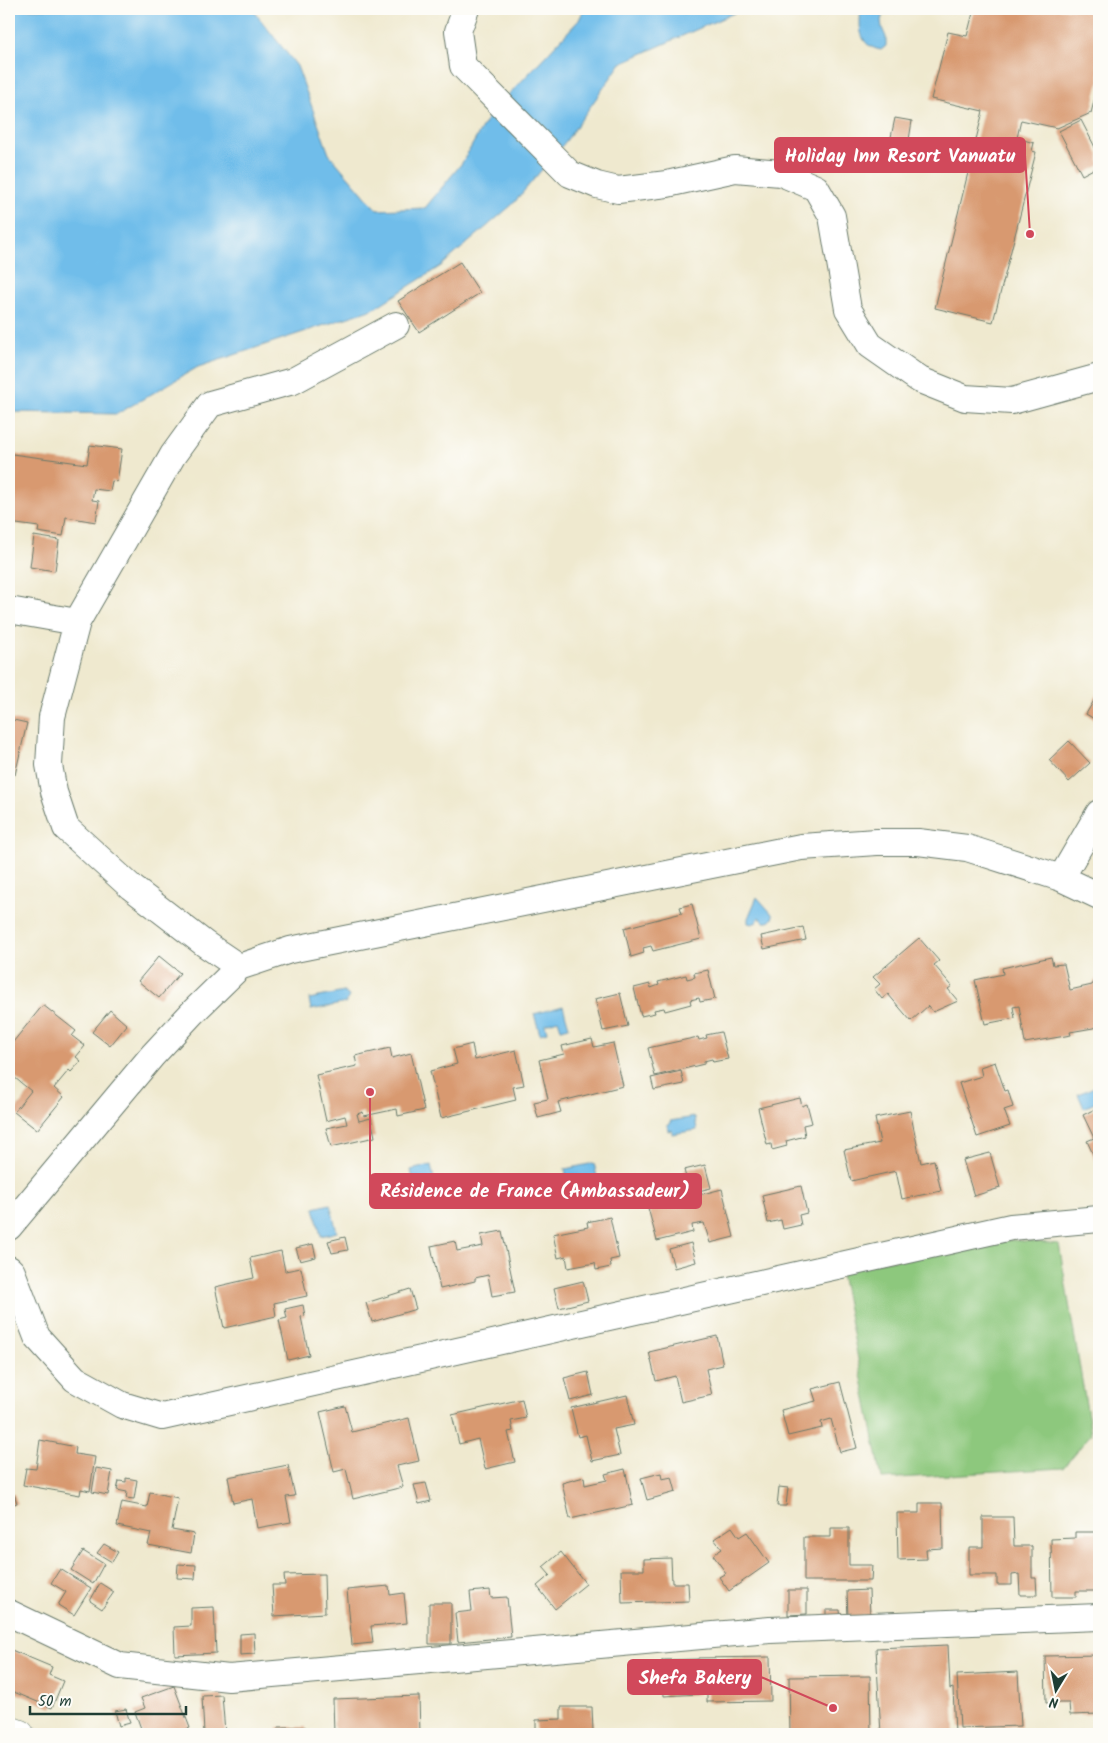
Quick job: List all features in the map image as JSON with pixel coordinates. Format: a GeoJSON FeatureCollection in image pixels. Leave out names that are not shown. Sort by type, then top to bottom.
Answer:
{"type":"FeatureCollection","features":[{"type":"Feature","properties":{"kind":"main road"},"geometry":{"type":"LineString","coordinates":[[9,1730],[20,1734]]}},
{"type":"Feature","properties":{"kind":"street"},"geometry":{"type":"LineString","coordinates":[[466,9],[458,31],[463,66],[570,174],[597,185],[618,190],[667,184],[735,169],[781,173],[816,188],[832,216],[848,309],[870,345],[920,380],[965,398],[1012,401],[1099,377]]}},
{"type":"Feature","properties":{"kind":"street"},"geometry":{"type":"LineString","coordinates":[[239,967],[205,944],[131,887],[66,828],[54,792],[49,765],[52,717],[77,622],[173,455],[210,404],[293,381],[396,324]]}},
{"type":"Feature","properties":{"kind":"street"},"geometry":{"type":"LineString","coordinates":[[9,610],[77,622]]}},
{"type":"Feature","properties":{"kind":"street"},"geometry":{"type":"LineString","coordinates":[[1061,878],[1099,813]]}},
{"type":"Feature","properties":{"kind":"street"},"geometry":{"type":"LineString","coordinates":[[9,1228],[152,1056],[192,1013],[239,967],[290,950],[801,847],[877,842],[918,842],[967,848],[1061,878],[1099,896]]}},
{"type":"Feature","properties":{"kind":"street"},"geometry":{"type":"LineString","coordinates":[[9,1269],[12,1272],[37,1337],[76,1379],[122,1405],[162,1417],[1012,1227],[1099,1219]]}},
{"type":"Feature","properties":{"kind":"street"},"geometry":{"type":"LineString","coordinates":[[9,1613],[120,1666],[230,1678],[770,1630],[1099,1617]]}},
{"type":"Feature","properties":{"kind":"green space"},"geometry":{"type":"Polygon","coordinates":[[[1012,1240],[1059,1244],[1091,1434],[1063,1468],[882,1479],[840,1269],[1012,1240]]]}},
{"type":"Feature","properties":{"kind":"water"},"geometry":{"type":"Polygon","coordinates":[[[9,9],[252,9],[297,66],[329,154],[377,210],[425,208],[462,163],[488,117],[579,20],[584,9],[743,9],[621,63],[566,141],[513,204],[441,266],[373,309],[198,367],[117,414],[9,412],[9,9]]]}},
{"type":"Feature","properties":{"kind":"water"},"geometry":{"type":"Polygon","coordinates":[[[861,9],[886,9],[881,20],[886,37],[886,46],[881,50],[873,48],[864,40],[860,29],[861,9]]]}},
{"type":"Feature","properties":{"kind":"water"},"geometry":{"type":"Polygon","coordinates":[[[757,897],[773,915],[769,922],[764,922],[759,917],[757,922],[748,923],[748,918],[757,897]]]}},
{"type":"Feature","properties":{"kind":"water"},"geometry":{"type":"Polygon","coordinates":[[[344,992],[349,996],[346,1003],[311,1010],[309,999],[344,992]]]}},
{"type":"Feature","properties":{"kind":"water"},"geometry":{"type":"Polygon","coordinates":[[[563,1006],[569,1027],[561,1029],[558,1020],[545,1024],[547,1032],[540,1034],[534,1014],[563,1006]]]}},
{"type":"Feature","properties":{"kind":"water"},"geometry":{"type":"Polygon","coordinates":[[[1099,1085],[1099,1101],[1084,1108],[1078,1094],[1099,1085]]]}},
{"type":"Feature","properties":{"kind":"water"},"geometry":{"type":"Polygon","coordinates":[[[695,1117],[697,1130],[672,1134],[672,1130],[668,1131],[667,1125],[670,1124],[670,1121],[695,1117]]]}},
{"type":"Feature","properties":{"kind":"water"},"geometry":{"type":"Polygon","coordinates":[[[594,1163],[597,1177],[567,1183],[565,1169],[594,1163]]]}},
{"type":"Feature","properties":{"kind":"water"},"geometry":{"type":"Polygon","coordinates":[[[431,1165],[439,1202],[432,1203],[433,1207],[426,1208],[425,1205],[419,1206],[411,1170],[431,1165]]]}},
{"type":"Feature","properties":{"kind":"water"},"geometry":{"type":"Polygon","coordinates":[[[330,1204],[337,1232],[321,1236],[314,1208],[330,1204]]]}},
{"type":"Feature","properties":{"kind":"building"},"geometry":{"type":"Polygon","coordinates":[[[974,9],[1099,9],[1099,82],[1091,113],[1057,128],[1021,120],[1017,138],[1034,143],[1032,151],[1036,152],[993,322],[935,308],[983,111],[931,99],[948,32],[967,36],[974,9]]]}},
{"type":"Feature","properties":{"kind":"building"},"geometry":{"type":"Polygon","coordinates":[[[895,118],[912,121],[908,146],[890,142],[895,118]]]}},
{"type":"Feature","properties":{"kind":"building"},"geometry":{"type":"Polygon","coordinates":[[[1081,120],[1099,155],[1099,166],[1082,175],[1059,131],[1081,120]]]}},
{"type":"Feature","properties":{"kind":"building"},"geometry":{"type":"Polygon","coordinates":[[[460,262],[480,293],[419,332],[398,301],[460,262]]]}},
{"type":"Feature","properties":{"kind":"building"},"geometry":{"type":"Polygon","coordinates":[[[90,445],[122,449],[117,482],[112,481],[110,491],[94,489],[92,500],[99,501],[96,522],[66,517],[63,536],[38,532],[39,527],[9,523],[9,475],[12,454],[87,464],[90,445]]]}},
{"type":"Feature","properties":{"kind":"building"},"geometry":{"type":"Polygon","coordinates":[[[34,536],[59,540],[55,571],[30,567],[34,536]]]}},
{"type":"Feature","properties":{"kind":"building"},"geometry":{"type":"Polygon","coordinates":[[[1099,692],[1099,722],[1086,714],[1099,692]]]}},
{"type":"Feature","properties":{"kind":"building"},"geometry":{"type":"Polygon","coordinates":[[[9,719],[27,723],[15,775],[9,774],[9,719]]]}},
{"type":"Feature","properties":{"kind":"building"},"geometry":{"type":"Polygon","coordinates":[[[1069,741],[1090,763],[1069,782],[1049,760],[1069,741]]]}},
{"type":"Feature","properties":{"kind":"building"},"geometry":{"type":"Polygon","coordinates":[[[692,904],[701,939],[653,951],[651,946],[643,948],[644,953],[631,957],[624,928],[682,913],[680,907],[692,904]]]}},
{"type":"Feature","properties":{"kind":"building"},"geometry":{"type":"Polygon","coordinates":[[[803,927],[806,940],[764,949],[761,936],[803,927]]]}},
{"type":"Feature","properties":{"kind":"building"},"geometry":{"type":"Polygon","coordinates":[[[919,938],[939,961],[934,965],[952,986],[948,989],[958,1001],[933,1012],[928,1006],[911,1021],[888,994],[882,999],[874,989],[880,984],[873,977],[919,938]]]}},
{"type":"Feature","properties":{"kind":"building"},"geometry":{"type":"Polygon","coordinates":[[[159,956],[180,973],[159,998],[138,981],[159,956]]]}},
{"type":"Feature","properties":{"kind":"building"},"geometry":{"type":"Polygon","coordinates":[[[1051,957],[1053,965],[1064,964],[1070,990],[1092,985],[1099,975],[1099,1027],[1070,1032],[1071,1035],[1025,1043],[1019,1006],[1013,1007],[1015,1018],[985,1024],[975,980],[1003,974],[1002,968],[1051,957]]]}},
{"type":"Feature","properties":{"kind":"building"},"geometry":{"type":"Polygon","coordinates":[[[708,970],[715,999],[700,1002],[699,998],[690,1000],[691,1004],[665,1011],[664,1008],[654,1010],[655,1013],[641,1016],[634,988],[650,984],[651,988],[659,985],[658,982],[686,975],[687,979],[695,977],[694,973],[708,970]]]}},
{"type":"Feature","properties":{"kind":"building"},"geometry":{"type":"Polygon","coordinates":[[[620,993],[628,1026],[603,1031],[595,999],[620,993]]]}},
{"type":"Feature","properties":{"kind":"building"},"geometry":{"type":"Polygon","coordinates":[[[43,1005],[76,1031],[72,1036],[85,1046],[76,1057],[81,1061],[71,1072],[69,1070],[54,1088],[64,1097],[37,1130],[14,1112],[31,1091],[9,1073],[9,1047],[43,1005]]]}},
{"type":"Feature","properties":{"kind":"building"},"geometry":{"type":"Polygon","coordinates":[[[110,1010],[127,1025],[110,1046],[92,1032],[110,1010]]]}},
{"type":"Feature","properties":{"kind":"building"},"geometry":{"type":"Polygon","coordinates":[[[721,1032],[728,1059],[713,1062],[712,1059],[704,1061],[704,1064],[655,1076],[648,1048],[698,1037],[699,1040],[707,1038],[706,1035],[721,1032]]]}},
{"type":"Feature","properties":{"kind":"building"},"geometry":{"type":"Polygon","coordinates":[[[592,1039],[594,1047],[613,1043],[623,1086],[558,1102],[561,1112],[538,1118],[534,1102],[548,1099],[539,1060],[564,1054],[562,1046],[592,1039]]]}},
{"type":"Feature","properties":{"kind":"building"},"geometry":{"type":"Polygon","coordinates":[[[472,1044],[475,1060],[516,1050],[524,1085],[513,1087],[516,1100],[441,1118],[430,1071],[457,1064],[453,1049],[472,1044]]]}},
{"type":"Feature","properties":{"kind":"building"},"geometry":{"type":"Polygon","coordinates":[[[390,1048],[392,1058],[411,1053],[424,1110],[398,1116],[397,1109],[364,1116],[363,1112],[357,1114],[359,1121],[371,1118],[375,1137],[331,1147],[326,1128],[347,1124],[345,1116],[326,1121],[316,1075],[357,1066],[355,1056],[390,1048]]]}},
{"type":"Feature","properties":{"kind":"building"},"geometry":{"type":"Polygon","coordinates":[[[995,1062],[1005,1091],[1008,1090],[1013,1107],[1004,1110],[1010,1126],[977,1137],[959,1083],[982,1076],[980,1067],[995,1062]]]}},
{"type":"Feature","properties":{"kind":"building"},"geometry":{"type":"Polygon","coordinates":[[[681,1071],[684,1084],[654,1090],[651,1078],[681,1071]]]}},
{"type":"Feature","properties":{"kind":"building"},"geometry":{"type":"Polygon","coordinates":[[[800,1098],[802,1106],[807,1104],[812,1123],[803,1125],[805,1136],[786,1141],[787,1146],[772,1150],[771,1144],[767,1145],[758,1108],[800,1098]]]}},
{"type":"Feature","properties":{"kind":"building"},"geometry":{"type":"Polygon","coordinates":[[[1099,1107],[1099,1161],[1097,1163],[1087,1141],[1094,1138],[1083,1115],[1099,1107]]]}},
{"type":"Feature","properties":{"kind":"building"},"geometry":{"type":"Polygon","coordinates":[[[910,1111],[921,1163],[934,1160],[941,1191],[902,1199],[896,1171],[851,1181],[844,1150],[880,1143],[875,1118],[910,1111]]]}},
{"type":"Feature","properties":{"kind":"building"},"geometry":{"type":"Polygon","coordinates":[[[990,1153],[1000,1188],[974,1196],[963,1160],[990,1153]]]}},
{"type":"Feature","properties":{"kind":"building"},"geometry":{"type":"Polygon","coordinates":[[[705,1165],[711,1188],[690,1193],[684,1170],[705,1165]]]}},
{"type":"Feature","properties":{"kind":"building"},"geometry":{"type":"Polygon","coordinates":[[[801,1186],[807,1213],[799,1215],[801,1225],[783,1229],[781,1220],[768,1223],[762,1195],[801,1186]]]}},
{"type":"Feature","properties":{"kind":"building"},"geometry":{"type":"Polygon","coordinates":[[[722,1189],[734,1237],[710,1243],[704,1223],[692,1225],[693,1232],[657,1241],[648,1208],[722,1189]]]}},
{"type":"Feature","properties":{"kind":"building"},"geometry":{"type":"Polygon","coordinates":[[[610,1217],[619,1258],[610,1260],[611,1267],[596,1270],[595,1263],[568,1268],[566,1256],[558,1258],[553,1234],[588,1227],[587,1222],[610,1217]]]}},
{"type":"Feature","properties":{"kind":"building"},"geometry":{"type":"Polygon","coordinates":[[[502,1231],[515,1292],[492,1296],[488,1275],[475,1278],[475,1281],[440,1289],[431,1246],[455,1241],[457,1251],[483,1246],[481,1235],[502,1231]]]}},
{"type":"Feature","properties":{"kind":"building"},"geometry":{"type":"Polygon","coordinates":[[[345,1237],[348,1250],[332,1253],[328,1241],[345,1237]]]}},
{"type":"Feature","properties":{"kind":"building"},"geometry":{"type":"Polygon","coordinates":[[[691,1243],[696,1262],[674,1268],[669,1249],[691,1243]]]}},
{"type":"Feature","properties":{"kind":"building"},"geometry":{"type":"Polygon","coordinates":[[[313,1244],[316,1257],[300,1261],[296,1248],[313,1244]]]}},
{"type":"Feature","properties":{"kind":"building"},"geometry":{"type":"Polygon","coordinates":[[[281,1251],[285,1271],[301,1268],[307,1296],[274,1303],[276,1316],[224,1328],[215,1287],[254,1278],[250,1258],[281,1251]]]}},
{"type":"Feature","properties":{"kind":"building"},"geometry":{"type":"Polygon","coordinates":[[[583,1281],[588,1301],[559,1308],[554,1288],[583,1281]]]}},
{"type":"Feature","properties":{"kind":"building"},"geometry":{"type":"Polygon","coordinates":[[[410,1289],[416,1309],[372,1322],[366,1303],[410,1289]]]}},
{"type":"Feature","properties":{"kind":"building"},"geometry":{"type":"Polygon","coordinates":[[[303,1305],[305,1316],[301,1317],[309,1355],[288,1360],[279,1320],[287,1318],[285,1309],[303,1305]]]}},
{"type":"Feature","properties":{"kind":"building"},"geometry":{"type":"Polygon","coordinates":[[[717,1336],[723,1365],[706,1369],[712,1395],[681,1402],[675,1376],[656,1381],[649,1352],[717,1336]]]}},
{"type":"Feature","properties":{"kind":"building"},"geometry":{"type":"Polygon","coordinates":[[[588,1372],[593,1395],[570,1401],[564,1378],[588,1372]]]}},
{"type":"Feature","properties":{"kind":"building"},"geometry":{"type":"Polygon","coordinates":[[[840,1382],[857,1448],[840,1452],[831,1419],[821,1422],[822,1428],[788,1436],[781,1410],[816,1401],[812,1389],[840,1382]]]}},
{"type":"Feature","properties":{"kind":"building"},"geometry":{"type":"Polygon","coordinates":[[[627,1395],[634,1425],[614,1429],[620,1455],[592,1461],[586,1435],[578,1437],[571,1408],[627,1395]]]}},
{"type":"Feature","properties":{"kind":"building"},"geometry":{"type":"Polygon","coordinates":[[[522,1399],[526,1418],[511,1421],[513,1431],[508,1432],[515,1462],[485,1469],[478,1439],[459,1444],[452,1415],[522,1399]]]}},
{"type":"Feature","properties":{"kind":"building"},"geometry":{"type":"Polygon","coordinates":[[[345,1406],[352,1432],[409,1418],[419,1461],[397,1466],[403,1487],[353,1499],[346,1469],[334,1472],[320,1412],[345,1406]]]}},
{"type":"Feature","properties":{"kind":"building"},"geometry":{"type":"Polygon","coordinates":[[[40,1440],[76,1447],[75,1454],[95,1457],[90,1491],[81,1489],[80,1495],[23,1485],[26,1468],[36,1469],[40,1440]]]}},
{"type":"Feature","properties":{"kind":"building"},"geometry":{"type":"Polygon","coordinates":[[[288,1465],[295,1496],[286,1497],[291,1522],[257,1528],[252,1499],[233,1503],[228,1477],[288,1465]]]}},
{"type":"Feature","properties":{"kind":"building"},"geometry":{"type":"Polygon","coordinates":[[[96,1468],[112,1471],[108,1495],[92,1492],[96,1468]]]}},
{"type":"Feature","properties":{"kind":"building"},"geometry":{"type":"Polygon","coordinates":[[[625,1469],[633,1505],[570,1519],[562,1483],[584,1477],[585,1485],[607,1480],[605,1474],[625,1469]]]}},
{"type":"Feature","properties":{"kind":"building"},"geometry":{"type":"Polygon","coordinates":[[[661,1473],[662,1479],[672,1477],[676,1492],[647,1500],[641,1478],[661,1473]]]}},
{"type":"Feature","properties":{"kind":"building"},"geometry":{"type":"Polygon","coordinates":[[[126,1478],[137,1480],[134,1499],[126,1498],[127,1492],[117,1490],[119,1481],[126,1482],[126,1478]]]}},
{"type":"Feature","properties":{"kind":"building"},"geometry":{"type":"Polygon","coordinates":[[[426,1483],[431,1501],[419,1504],[414,1485],[426,1483]]]}},
{"type":"Feature","properties":{"kind":"building"},"geometry":{"type":"Polygon","coordinates":[[[779,1487],[788,1488],[786,1506],[777,1506],[779,1487]]]}},
{"type":"Feature","properties":{"kind":"building"},"geometry":{"type":"Polygon","coordinates":[[[150,1492],[178,1498],[172,1530],[194,1534],[191,1553],[148,1545],[151,1533],[117,1526],[122,1502],[147,1507],[150,1492]]]}},
{"type":"Feature","properties":{"kind":"building"},"geometry":{"type":"Polygon","coordinates":[[[14,1494],[17,1503],[9,1506],[9,1496],[14,1494]]]}},
{"type":"Feature","properties":{"kind":"building"},"geometry":{"type":"Polygon","coordinates":[[[919,1503],[942,1503],[943,1548],[926,1549],[927,1559],[898,1560],[897,1513],[919,1513],[919,1503]]]}},
{"type":"Feature","properties":{"kind":"building"},"geometry":{"type":"Polygon","coordinates":[[[983,1517],[1013,1517],[1014,1546],[1032,1546],[1032,1578],[1036,1578],[1037,1595],[1020,1595],[1019,1574],[1012,1575],[1012,1585],[997,1585],[997,1575],[969,1575],[969,1547],[983,1547],[983,1517]]]}},
{"type":"Feature","properties":{"kind":"building"},"geometry":{"type":"Polygon","coordinates":[[[732,1527],[739,1537],[747,1532],[769,1563],[729,1591],[719,1577],[726,1573],[713,1555],[722,1549],[714,1539],[732,1527]]]}},
{"type":"Feature","properties":{"kind":"building"},"geometry":{"type":"Polygon","coordinates":[[[831,1528],[849,1528],[849,1565],[872,1565],[871,1581],[804,1581],[804,1537],[831,1537],[831,1528]]]}},
{"type":"Feature","properties":{"kind":"building"},"geometry":{"type":"Polygon","coordinates":[[[1075,1532],[1099,1532],[1099,1555],[1096,1555],[1097,1591],[1076,1591],[1076,1597],[1052,1597],[1051,1539],[1075,1538],[1075,1532]]]}},
{"type":"Feature","properties":{"kind":"building"},"geometry":{"type":"Polygon","coordinates":[[[104,1544],[118,1552],[112,1562],[97,1553],[104,1544]]]}},
{"type":"Feature","properties":{"kind":"building"},"geometry":{"type":"Polygon","coordinates":[[[83,1551],[104,1564],[93,1584],[71,1570],[83,1551]]]}},
{"type":"Feature","properties":{"kind":"building"},"geometry":{"type":"Polygon","coordinates":[[[561,1552],[586,1584],[555,1609],[537,1586],[550,1575],[543,1567],[561,1552]]]}},
{"type":"Feature","properties":{"kind":"building"},"geometry":{"type":"Polygon","coordinates":[[[671,1558],[672,1583],[688,1583],[689,1601],[622,1603],[621,1570],[644,1570],[644,1559],[671,1558]]]}},
{"type":"Feature","properties":{"kind":"building"},"geometry":{"type":"Polygon","coordinates":[[[178,1564],[196,1565],[195,1579],[177,1578],[178,1564]]]}},
{"type":"Feature","properties":{"kind":"building"},"geometry":{"type":"Polygon","coordinates":[[[60,1569],[91,1588],[74,1615],[58,1605],[66,1592],[51,1583],[60,1569]]]}},
{"type":"Feature","properties":{"kind":"building"},"geometry":{"type":"Polygon","coordinates":[[[324,1574],[325,1613],[274,1616],[272,1585],[285,1585],[284,1575],[324,1574]]]}},
{"type":"Feature","properties":{"kind":"building"},"geometry":{"type":"Polygon","coordinates":[[[100,1583],[114,1592],[102,1609],[90,1601],[100,1583]]]}},
{"type":"Feature","properties":{"kind":"building"},"geometry":{"type":"Polygon","coordinates":[[[389,1586],[390,1595],[404,1593],[407,1623],[371,1626],[373,1643],[352,1645],[347,1590],[389,1586]]]}},
{"type":"Feature","properties":{"kind":"building"},"geometry":{"type":"Polygon","coordinates":[[[490,1590],[491,1598],[507,1597],[511,1637],[458,1642],[455,1613],[472,1611],[470,1592],[490,1590]]]}},
{"type":"Feature","properties":{"kind":"building"},"geometry":{"type":"Polygon","coordinates":[[[788,1590],[807,1590],[807,1614],[788,1615],[788,1590]]]}},
{"type":"Feature","properties":{"kind":"building"},"geometry":{"type":"Polygon","coordinates":[[[869,1590],[870,1616],[848,1617],[847,1591],[869,1590]]]}},
{"type":"Feature","properties":{"kind":"building"},"geometry":{"type":"Polygon","coordinates":[[[429,1603],[451,1603],[451,1644],[429,1644],[429,1603]]]}},
{"type":"Feature","properties":{"kind":"building"},"geometry":{"type":"Polygon","coordinates":[[[214,1607],[216,1653],[175,1655],[174,1627],[191,1626],[191,1608],[214,1607]]]}},
{"type":"Feature","properties":{"kind":"building"},"geometry":{"type":"Polygon","coordinates":[[[826,1610],[840,1610],[841,1619],[826,1619],[826,1610]]]}},
{"type":"Feature","properties":{"kind":"building"},"geometry":{"type":"Polygon","coordinates":[[[254,1633],[255,1654],[240,1655],[240,1634],[254,1633]]]}},
{"type":"Feature","properties":{"kind":"building"},"geometry":{"type":"Polygon","coordinates":[[[948,1645],[950,1689],[953,1688],[955,1734],[881,1734],[876,1648],[948,1645]]]}},
{"type":"Feature","properties":{"kind":"building"},"geometry":{"type":"Polygon","coordinates":[[[9,1649],[52,1667],[49,1675],[63,1681],[52,1708],[9,1690],[9,1649]]]}},
{"type":"Feature","properties":{"kind":"building"},"geometry":{"type":"Polygon","coordinates":[[[1099,1655],[1099,1714],[1070,1715],[1069,1703],[1046,1703],[1045,1656],[1099,1655]]]}},
{"type":"Feature","properties":{"kind":"building"},"geometry":{"type":"Polygon","coordinates":[[[770,1657],[771,1701],[707,1702],[707,1679],[698,1679],[699,1694],[664,1696],[662,1660],[697,1659],[697,1665],[698,1658],[770,1657]]]}},
{"type":"Feature","properties":{"kind":"building"},"geometry":{"type":"Polygon","coordinates":[[[1018,1672],[1021,1726],[960,1728],[957,1675],[1018,1672]]]}},
{"type":"Feature","properties":{"kind":"building"},"geometry":{"type":"Polygon","coordinates":[[[870,1676],[871,1734],[790,1734],[789,1677],[870,1676]]]}},
{"type":"Feature","properties":{"kind":"building"},"geometry":{"type":"Polygon","coordinates":[[[174,1686],[190,1728],[172,1734],[143,1734],[135,1712],[145,1708],[141,1698],[174,1686]]]}},
{"type":"Feature","properties":{"kind":"building"},"geometry":{"type":"Polygon","coordinates":[[[222,1695],[225,1732],[204,1733],[202,1696],[222,1695]]]}},
{"type":"Feature","properties":{"kind":"building"},"geometry":{"type":"Polygon","coordinates":[[[419,1696],[420,1734],[334,1734],[333,1699],[419,1696]]]}},
{"type":"Feature","properties":{"kind":"building"},"geometry":{"type":"Polygon","coordinates":[[[561,1707],[592,1707],[593,1731],[616,1731],[616,1734],[536,1734],[536,1720],[561,1719],[561,1707]]]}},
{"type":"Feature","properties":{"kind":"building"},"geometry":{"type":"Polygon","coordinates":[[[126,1709],[130,1723],[119,1726],[115,1711],[126,1709]]]}},
{"type":"Feature","properties":{"kind":"building"},"geometry":{"type":"Polygon","coordinates":[[[278,1727],[306,1727],[306,1734],[279,1734],[278,1727]]]}},
{"type":"Feature","properties":{"kind":"place","name":"Holiday Inn Resort Vanuatu"},"geometry":{"type":"Point","coordinates":[1030,234]}},
{"type":"Feature","properties":{"kind":"place","name":"Résidence de France (Ambassadeur)"},"geometry":{"type":"Point","coordinates":[370,1092]}},
{"type":"Feature","properties":{"kind":"place","name":"Shefa Bakery"},"geometry":{"type":"Point","coordinates":[833,1708]}}]}
